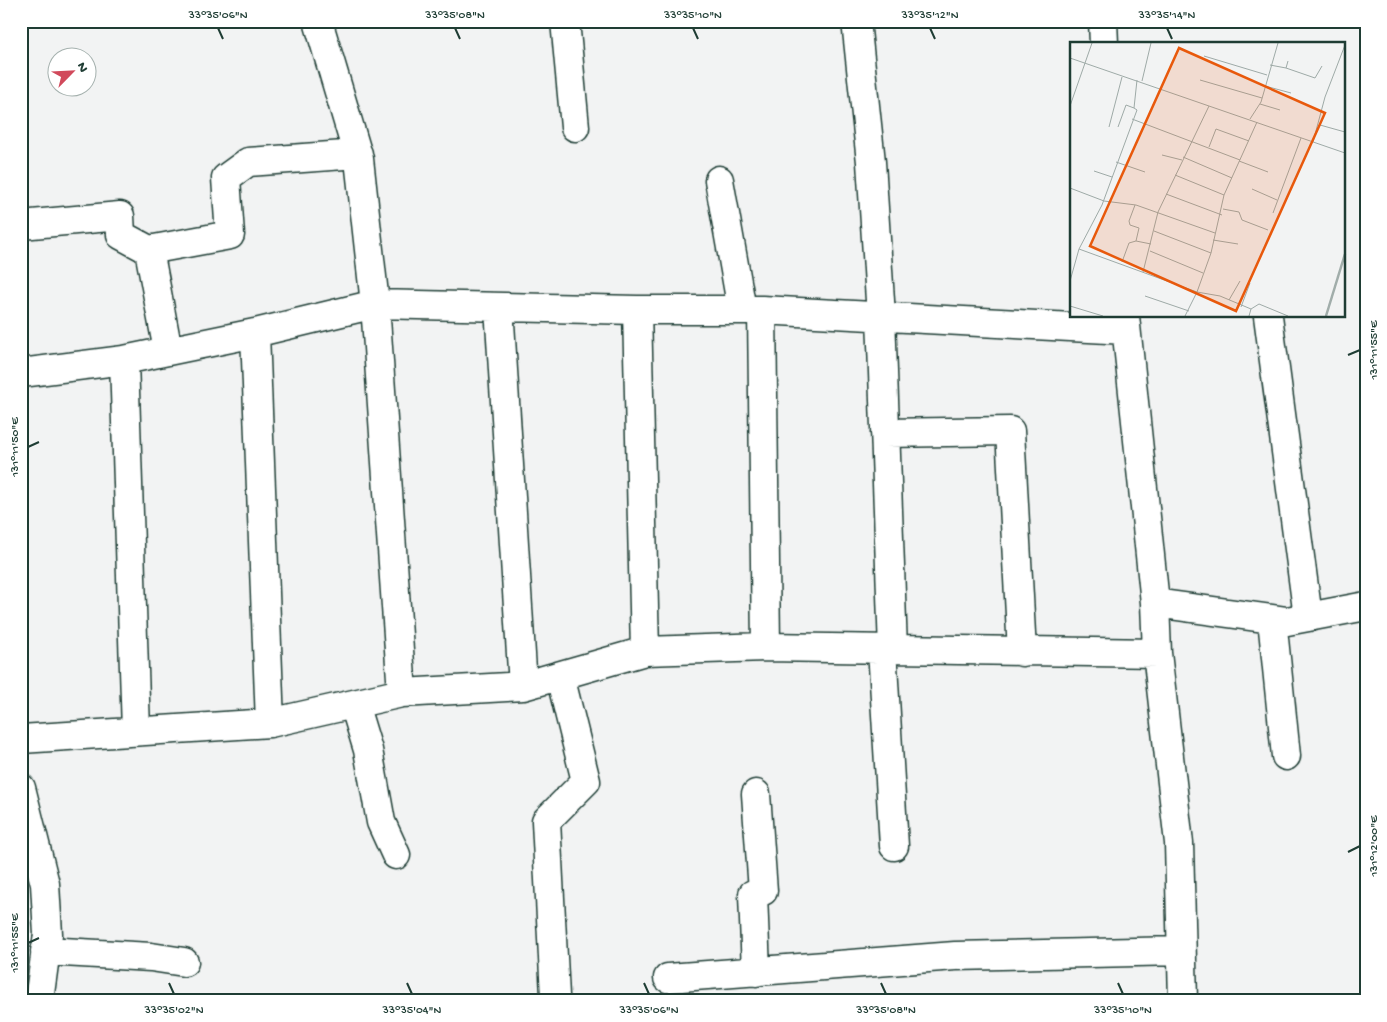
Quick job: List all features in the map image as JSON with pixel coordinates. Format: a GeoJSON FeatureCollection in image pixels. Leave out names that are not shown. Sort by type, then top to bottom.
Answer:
{"type":"FeatureCollection","features":[{"type":"Feature","properties":{"kind":"street"},"geometry":{"type":"LineString","coordinates":[[318,21],[360,159],[375,304],[402,693]]}},
{"type":"Feature","properties":{"kind":"street"},"geometry":{"type":"LineString","coordinates":[[564,21],[575,127]]}},
{"type":"Feature","properties":{"kind":"street"},"geometry":{"type":"LineString","coordinates":[[856,21],[871,162],[881,316],[894,846]]}},
{"type":"Feature","properties":{"kind":"street"},"geometry":{"type":"LineString","coordinates":[[1103,21],[1104,42]]}},
{"type":"Feature","properties":{"kind":"street"},"geometry":{"type":"LineString","coordinates":[[21,225],[120,216],[121,235],[149,250],[230,235],[226,178],[248,162],[358,154]]}},
{"type":"Feature","properties":{"kind":"street"},"geometry":{"type":"LineString","coordinates":[[719,180],[752,310],[766,647]]}},
{"type":"Feature","properties":{"kind":"street"},"geometry":{"type":"LineString","coordinates":[[149,250],[168,351]]}},
{"type":"Feature","properties":{"kind":"street"},"geometry":{"type":"LineString","coordinates":[[21,373],[124,360],[255,333],[375,304],[637,310],[752,310],[881,316],[1126,323],[1155,603],[1157,653],[1179,843],[1183,1001]]}},
{"type":"Feature","properties":{"kind":"street"},"geometry":{"type":"LineString","coordinates":[[499,307],[523,686]]}},
{"type":"Feature","properties":{"kind":"street"},"geometry":{"type":"LineString","coordinates":[[637,310],[645,651]]}},
{"type":"Feature","properties":{"kind":"street"},"geometry":{"type":"LineString","coordinates":[[1268,318],[1308,617]]}},
{"type":"Feature","properties":{"kind":"street"},"geometry":{"type":"LineString","coordinates":[[255,333],[270,723]]}},
{"type":"Feature","properties":{"kind":"street"},"geometry":{"type":"LineString","coordinates":[[124,360],[136,731]]}},
{"type":"Feature","properties":{"kind":"street"},"geometry":{"type":"LineString","coordinates":[[885,434],[1010,431],[1022,652]]}},
{"type":"Feature","properties":{"kind":"street"},"geometry":{"type":"LineString","coordinates":[[1155,603],[1287,621],[1366,606]]}},
{"type":"Feature","properties":{"kind":"street"},"geometry":{"type":"LineString","coordinates":[[1272,619],[1286,756]]}},
{"type":"Feature","properties":{"kind":"street"},"geometry":{"type":"LineString","coordinates":[[21,739],[270,723],[402,693],[523,686],[645,651],[766,647],[1157,653]]}},
{"type":"Feature","properties":{"kind":"street"},"geometry":{"type":"LineString","coordinates":[[555,996],[546,821],[586,781],[560,676]]}},
{"type":"Feature","properties":{"kind":"street"},"geometry":{"type":"LineString","coordinates":[[354,704],[368,750],[381,822],[396,855]]}},
{"type":"Feature","properties":{"kind":"street"},"geometry":{"type":"LineString","coordinates":[[21,788],[45,884],[48,934],[38,1001]]}},
{"type":"Feature","properties":{"kind":"street"},"geometry":{"type":"LineString","coordinates":[[756,794],[763,891],[753,894],[756,972]]}},
{"type":"Feature","properties":{"kind":"street"},"geometry":{"type":"LineString","coordinates":[[45,951],[151,957],[184,962]]}},
{"type":"Feature","properties":{"kind":"street"},"geometry":{"type":"LineString","coordinates":[[668,978],[955,956],[1181,951]]}}]}
